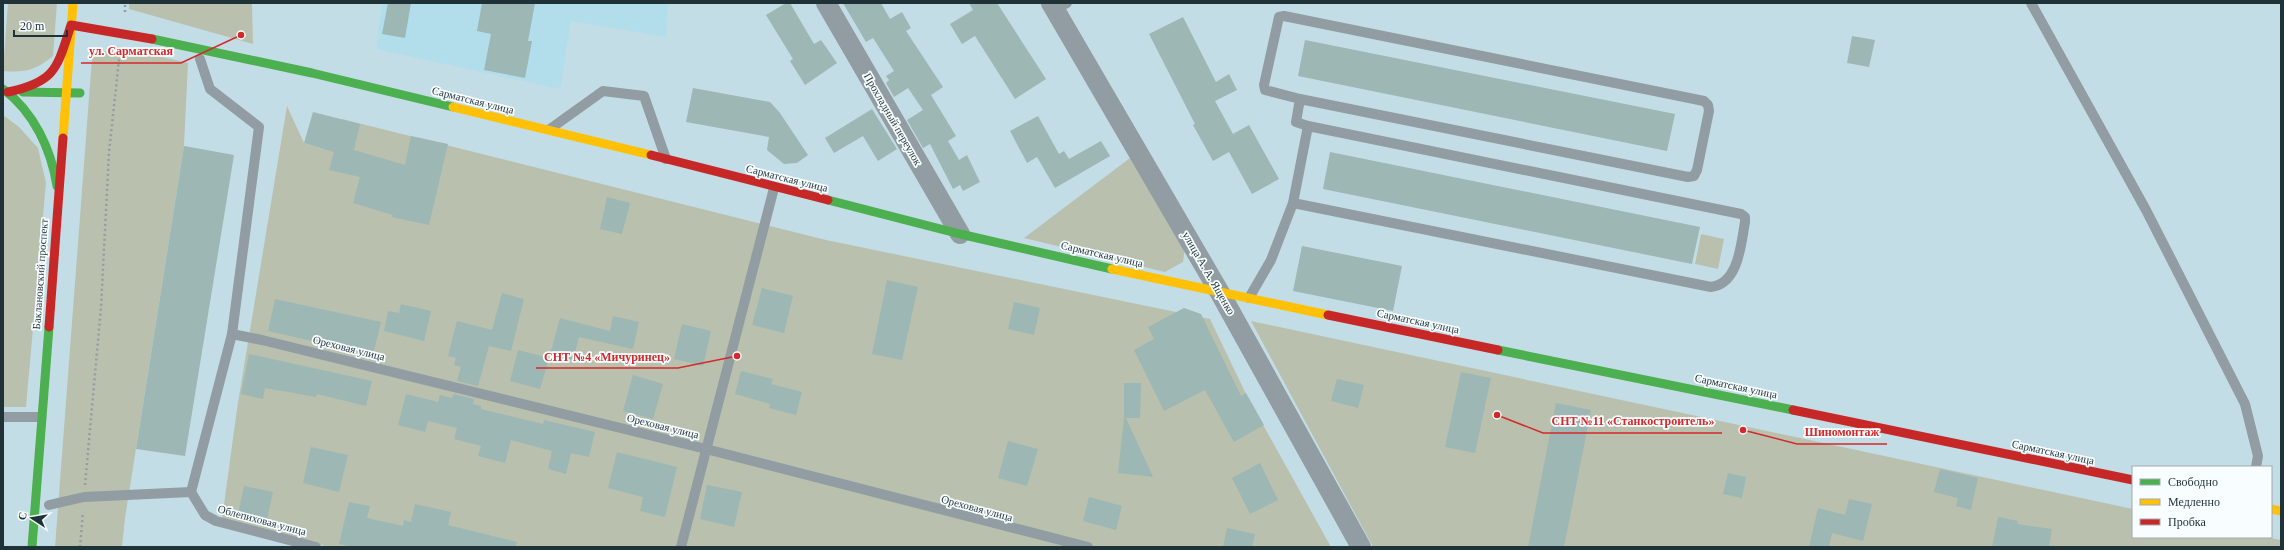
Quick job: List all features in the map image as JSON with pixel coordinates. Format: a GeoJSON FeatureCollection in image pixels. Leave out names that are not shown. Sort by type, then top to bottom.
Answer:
{"type":"FeatureCollection","features":[{"type":"Feature","properties":{"kind":"main road","name":"Баклановский проспект"},"geometry":{"type":"LineString","coordinates":[[32,547],[73,3]]}},
{"type":"Feature","properties":{"kind":"main road","name":"Сарматская улица"},"geometry":{"type":"LineString","coordinates":[[71,25],[122,32],[312,73],[666,159],[774,188],[960,234],[1220,292],[2132,480]]}},
{"type":"Feature","properties":{"kind":"main road"},"geometry":{"type":"LineString","coordinates":[[5,90],[37,85],[46,79],[59,58],[71,25]]}},
{"type":"Feature","properties":{"kind":"main road"},"geometry":{"type":"LineString","coordinates":[[5,90],[66,94],[80,93]]}},
{"type":"Feature","properties":{"kind":"main road"},"geometry":{"type":"LineString","coordinates":[[5,90],[25,114],[49,150],[58,191]]}},
{"type":"Feature","properties":{"kind":"street","name":"Прохладный переулок"},"geometry":{"type":"LineString","coordinates":[[826,3],[960,234]]}},
{"type":"Feature","properties":{"kind":"street","name":"улица А. А. Ященко"},"geometry":{"type":"LineString","coordinates":[[1058,5],[1220,292],[1360,546]]}},
{"type":"Feature","properties":{"kind":"lane"},"geometry":{"type":"LineString","coordinates":[[2031,3],[2146,210],[2245,404],[2258,456],[2256,466]]}},
{"type":"Feature","properties":{"kind":"lane"},"geometry":{"type":"LineString","coordinates":[[1279,17],[1292,18],[1704,101],[1708,105],[1709,111],[1697,170],[1694,176],[1688,177],[1300,99],[1265,90],[1264,85],[1279,17]]}},
{"type":"Feature","properties":{"kind":"lane"},"geometry":{"type":"LineString","coordinates":[[49,505],[84,498],[191,492],[232,334],[259,127],[210,89],[200,59]]}},
{"type":"Feature","properties":{"kind":"lane"},"geometry":{"type":"LineString","coordinates":[[549,130],[603,91],[644,96],[666,159]]}},
{"type":"Feature","properties":{"kind":"lane"},"geometry":{"type":"LineString","coordinates":[[1293,203],[1711,287],[1717,287],[1723,282],[1732,272],[1737,263],[1745,222],[1744,217],[1741,214],[1308,126],[1296,122],[1300,99]]}},
{"type":"Feature","properties":{"kind":"lane"},"geometry":{"type":"LineString","coordinates":[[1249,298],[1271,260],[1293,203],[1308,126]]}},
{"type":"Feature","properties":{"kind":"lane"},"geometry":{"type":"LineString","coordinates":[[681,547],[774,188]]}},
{"type":"Feature","properties":{"kind":"lane","name":"Ореховая улица"},"geometry":{"type":"LineString","coordinates":[[232,334],[270,341],[706,449],[1088,547]]}},
{"type":"Feature","properties":{"kind":"lane"},"geometry":{"type":"LineString","coordinates":[[3,417],[41,417]]}},
{"type":"Feature","properties":{"kind":"lane","name":"Облепиховая улица"},"geometry":{"type":"LineString","coordinates":[[191,492],[205,515],[216,521],[316,547]]}},
{"type":"Feature","properties":{"kind":"path"},"geometry":{"type":"LineString","coordinates":[[80,547],[101,307],[109,152],[125,3]]}},
{"type":"Feature","properties":{"kind":"shaded area"},"geometry":{"type":"Polygon","coordinates":[[[382,3],[668,3],[666,37],[571,21],[560,89],[376,49],[382,3]]]}},
{"type":"Feature","properties":{"kind":"green space"},"geometry":{"type":"Polygon","coordinates":[[[8,3],[57,3],[53,56],[41,65],[30,70],[3,71],[8,3]]]}},
{"type":"Feature","properties":{"kind":"green space"},"geometry":{"type":"Polygon","coordinates":[[[129,3],[252,3],[253,44],[129,9],[129,3]]]}},
{"type":"Feature","properties":{"kind":"green space"},"geometry":{"type":"Polygon","coordinates":[[[115,46],[188,63],[184,146],[125,518],[122,547],[55,547],[92,58],[115,46]]]}},
{"type":"Feature","properties":{"kind":"green space"},"geometry":{"type":"Polygon","coordinates":[[[287,106],[304,143],[324,149],[342,119],[826,240],[1210,319],[1247,396],[1331,547],[329,547],[222,519],[237,409],[287,106]]]}},
{"type":"Feature","properties":{"kind":"green space"},"geometry":{"type":"Polygon","coordinates":[[[3,115],[19,127],[38,148],[46,183],[26,407],[3,407],[3,115]]]}},
{"type":"Feature","properties":{"kind":"green space"},"geometry":{"type":"Polygon","coordinates":[[[1130,158],[1185,247],[1183,262],[1165,272],[1024,238],[1130,158]]]}},
{"type":"Feature","properties":{"kind":"green space"},"geometry":{"type":"Polygon","coordinates":[[[1701,234],[1724,239],[1718,269],[1695,264],[1701,234]]]}},
{"type":"Feature","properties":{"kind":"green space"},"geometry":{"type":"Polygon","coordinates":[[[1251,321],[2132,509],[2132,538],[2270,538],[2281,540],[2281,547],[1373,547],[1251,321]]]}},
{"type":"Feature","properties":{"kind":"building"},"geometry":{"type":"Polygon","coordinates":[[[388,3],[411,3],[405,38],[382,34],[388,3]]]}},
{"type":"Feature","properties":{"kind":"building"},"geometry":{"type":"Polygon","coordinates":[[[482,3],[535,3],[528,41],[532,41],[525,78],[484,70],[491,34],[477,31],[482,3]]]}},
{"type":"Feature","properties":{"kind":"building"},"geometry":{"type":"Polygon","coordinates":[[[786,3],[790,3],[814,44],[821,40],[837,63],[805,85],[790,61],[793,59],[766,15],[786,3]]]}},
{"type":"Feature","properties":{"kind":"building"},"geometry":{"type":"Polygon","coordinates":[[[843,3],[881,3],[890,19],[902,12],[911,28],[906,31],[943,87],[931,95],[956,136],[948,141],[959,160],[967,155],[980,182],[963,191],[960,185],[953,189],[930,144],[923,148],[907,120],[923,110],[908,88],[894,97],[886,83],[889,80],[886,76],[894,71],[873,38],[866,42],[843,3]]]}},
{"type":"Feature","properties":{"kind":"building"},"geometry":{"type":"Polygon","coordinates":[[[969,3],[997,3],[1046,79],[1015,99],[975,36],[962,44],[950,24],[973,10],[969,3]]]}},
{"type":"Feature","properties":{"kind":"building"},"geometry":{"type":"Polygon","coordinates":[[[1183,17],[1216,82],[1229,74],[1237,90],[1215,101],[1233,134],[1249,125],[1279,179],[1252,194],[1229,152],[1213,161],[1193,125],[1195,124],[1149,34],[1183,17]]]}},
{"type":"Feature","properties":{"kind":"building"},"geometry":{"type":"Polygon","coordinates":[[[1852,36],[1875,40],[1869,67],[1847,63],[1852,36]]]}},
{"type":"Feature","properties":{"kind":"building"},"geometry":{"type":"Polygon","coordinates":[[[1305,40],[1675,114],[1667,151],[1298,76],[1305,40]]]}},
{"type":"Feature","properties":{"kind":"building"},"geometry":{"type":"Polygon","coordinates":[[[693,88],[770,102],[780,113],[808,155],[797,163],[784,164],[767,150],[769,137],[686,122],[693,88]]]}},
{"type":"Feature","properties":{"kind":"building"},"geometry":{"type":"Polygon","coordinates":[[[872,109],[897,149],[878,161],[863,136],[834,153],[825,138],[872,109]]]}},
{"type":"Feature","properties":{"kind":"building"},"geometry":{"type":"Polygon","coordinates":[[[313,112],[360,124],[354,150],[405,165],[411,136],[448,144],[429,225],[392,217],[393,215],[353,203],[360,177],[329,170],[334,152],[304,143],[313,112]]]}},
{"type":"Feature","properties":{"kind":"building"},"geometry":{"type":"Polygon","coordinates":[[[1038,116],[1059,154],[1064,151],[1069,159],[1101,141],[1110,156],[1055,188],[1037,157],[1027,163],[1010,131],[1038,116]]]}},
{"type":"Feature","properties":{"kind":"building"},"geometry":{"type":"Polygon","coordinates":[[[184,146],[234,155],[185,456],[136,449],[184,146]]]}},
{"type":"Feature","properties":{"kind":"building"},"geometry":{"type":"Polygon","coordinates":[[[1330,152],[1700,227],[1692,264],[1323,189],[1330,152]]]}},
{"type":"Feature","properties":{"kind":"building"},"geometry":{"type":"Polygon","coordinates":[[[607,197],[630,203],[622,234],[600,229],[607,197]]]}},
{"type":"Feature","properties":{"kind":"building"},"geometry":{"type":"Polygon","coordinates":[[[1302,246],[1402,266],[1393,311],[1293,291],[1302,246]]]}},
{"type":"Feature","properties":{"kind":"building"},"geometry":{"type":"Polygon","coordinates":[[[887,280],[918,287],[902,360],[872,354],[887,280]]]}},
{"type":"Feature","properties":{"kind":"building"},"geometry":{"type":"Polygon","coordinates":[[[762,288],[793,296],[784,333],[752,325],[762,288]]]}},
{"type":"Feature","properties":{"kind":"building"},"geometry":{"type":"Polygon","coordinates":[[[502,293],[524,299],[511,351],[489,346],[478,386],[457,381],[461,367],[454,365],[456,358],[448,356],[457,321],[492,330],[502,293]]]}},
{"type":"Feature","properties":{"kind":"building"},"geometry":{"type":"Polygon","coordinates":[[[275,299],[381,322],[373,355],[268,331],[275,299]]]}},
{"type":"Feature","properties":{"kind":"building"},"geometry":{"type":"Polygon","coordinates":[[[1014,302],[1040,308],[1034,335],[1008,329],[1014,302]]]}},
{"type":"Feature","properties":{"kind":"building"},"geometry":{"type":"Polygon","coordinates":[[[401,304],[431,311],[424,341],[384,331],[388,311],[399,313],[401,304]]]}},
{"type":"Feature","properties":{"kind":"building"},"geometry":{"type":"Polygon","coordinates":[[[1184,308],[1201,314],[1241,396],[1246,393],[1264,425],[1234,442],[1205,390],[1164,411],[1134,350],[1154,339],[1148,327],[1184,308]]]}},
{"type":"Feature","properties":{"kind":"building"},"geometry":{"type":"Polygon","coordinates":[[[613,316],[639,322],[633,349],[579,337],[573,361],[550,355],[560,318],[610,331],[613,316]]]}},
{"type":"Feature","properties":{"kind":"building"},"geometry":{"type":"Polygon","coordinates":[[[682,324],[711,331],[703,366],[674,359],[682,324]]]}},
{"type":"Feature","properties":{"kind":"building"},"geometry":{"type":"Polygon","coordinates":[[[518,350],[549,358],[540,389],[510,381],[518,350]]]}},
{"type":"Feature","properties":{"kind":"building"},"geometry":{"type":"Polygon","coordinates":[[[249,354],[372,381],[366,406],[317,394],[316,397],[265,388],[263,399],[241,394],[249,354]]]}},
{"type":"Feature","properties":{"kind":"building"},"geometry":{"type":"Polygon","coordinates":[[[741,371],[773,379],[771,384],[802,392],[796,415],[769,408],[770,404],[735,394],[741,371]]]}},
{"type":"Feature","properties":{"kind":"building"},"geometry":{"type":"Polygon","coordinates":[[[1461,372],[1491,378],[1475,453],[1445,447],[1461,372]]]}},
{"type":"Feature","properties":{"kind":"building"},"geometry":{"type":"Polygon","coordinates":[[[633,375],[663,384],[653,419],[623,411],[633,375]]]}},
{"type":"Feature","properties":{"kind":"building"},"geometry":{"type":"Polygon","coordinates":[[[1337,379],[1364,385],[1358,408],[1331,401],[1337,379]]]}},
{"type":"Feature","properties":{"kind":"building"},"geometry":{"type":"Polygon","coordinates":[[[1124,383],[1141,383],[1140,418],[1126,418],[1153,477],[1118,473],[1124,418],[1124,383]]]}},
{"type":"Feature","properties":{"kind":"building"},"geometry":{"type":"Polygon","coordinates":[[[406,394],[438,402],[440,395],[452,398],[454,394],[474,399],[473,404],[481,406],[481,409],[543,424],[544,420],[595,432],[589,457],[571,453],[566,474],[548,469],[552,451],[511,440],[505,463],[478,456],[481,446],[454,439],[457,428],[428,421],[425,432],[398,425],[406,394]]]}},
{"type":"Feature","properties":{"kind":"building"},"geometry":{"type":"Polygon","coordinates":[[[1556,403],[1591,410],[1564,547],[1528,547],[1556,403]]]}},
{"type":"Feature","properties":{"kind":"building"},"geometry":{"type":"Polygon","coordinates":[[[1008,441],[1038,449],[1027,486],[998,478],[1008,441]]]}},
{"type":"Feature","properties":{"kind":"building"},"geometry":{"type":"Polygon","coordinates":[[[311,447],[348,455],[339,492],[303,483],[311,447]]]}},
{"type":"Feature","properties":{"kind":"building"},"geometry":{"type":"Polygon","coordinates":[[[617,452],[677,467],[665,517],[640,511],[643,497],[608,488],[617,452]]]}},
{"type":"Feature","properties":{"kind":"building"},"geometry":{"type":"Polygon","coordinates":[[[1260,463],[1278,500],[1250,514],[1232,478],[1260,463]]]}},
{"type":"Feature","properties":{"kind":"building"},"geometry":{"type":"Polygon","coordinates":[[[1940,469],[1978,478],[1971,510],[1956,506],[1958,498],[1934,492],[1940,469]]]}},
{"type":"Feature","properties":{"kind":"building"},"geometry":{"type":"Polygon","coordinates":[[[1728,473],[1746,477],[1742,498],[1723,494],[1728,473]]]}},
{"type":"Feature","properties":{"kind":"building"},"geometry":{"type":"Polygon","coordinates":[[[707,485],[742,492],[734,527],[700,519],[707,485]]]}},
{"type":"Feature","properties":{"kind":"building"},"geometry":{"type":"Polygon","coordinates":[[[244,486],[273,492],[266,524],[237,518],[244,486]]]}},
{"type":"Feature","properties":{"kind":"building"},"geometry":{"type":"Polygon","coordinates":[[[1089,497],[1122,506],[1116,530],[1083,521],[1089,497]]]}},
{"type":"Feature","properties":{"kind":"building"},"geometry":{"type":"Polygon","coordinates":[[[1849,499],[1872,504],[1863,541],[1832,533],[1829,547],[1809,547],[1818,508],[1845,515],[1849,499]]]}},
{"type":"Feature","properties":{"kind":"building"},"geometry":{"type":"Polygon","coordinates":[[[349,502],[370,506],[367,518],[403,526],[404,520],[411,522],[415,504],[451,512],[448,525],[517,542],[516,547],[354,547],[339,544],[349,502]]]}},
{"type":"Feature","properties":{"kind":"building"},"geometry":{"type":"Polygon","coordinates":[[[1998,517],[2018,521],[2017,524],[2052,529],[2049,547],[1992,547],[1998,517]]]}},
{"type":"Feature","properties":{"kind":"building"},"geometry":{"type":"Polygon","coordinates":[[[1227,528],[1255,534],[1252,547],[1223,547],[1227,528]]]}},
{"type":"Feature","properties":{"kind":"traffic: fast"},"geometry":{"type":"LineString","coordinates":[[152,39],[312,73],[453,107]]}},
{"type":"Feature","properties":{"kind":"traffic: fast"},"geometry":{"type":"LineString","coordinates":[[3,89],[24,109],[39,132],[50,158],[57,186]]}},
{"type":"Feature","properties":{"kind":"traffic: fast"},"geometry":{"type":"LineString","coordinates":[[23,92],[80,93]]}},
{"type":"Feature","properties":{"kind":"traffic: fast"},"geometry":{"type":"LineString","coordinates":[[828,200],[960,234],[1112,269]]}},
{"type":"Feature","properties":{"kind":"traffic: fast"},"geometry":{"type":"LineString","coordinates":[[32,547],[49,327]]}},
{"type":"Feature","properties":{"kind":"traffic: fast"},"geometry":{"type":"LineString","coordinates":[[1498,350],[1793,410]]}},
{"type":"Feature","properties":{"kind":"traffic: slow"},"geometry":{"type":"LineString","coordinates":[[63,138],[73,3]]}},
{"type":"Feature","properties":{"kind":"traffic: slow"},"geometry":{"type":"LineString","coordinates":[[453,107],[651,155]]}},
{"type":"Feature","properties":{"kind":"traffic: slow"},"geometry":{"type":"LineString","coordinates":[[1112,269],[1328,315]]}},
{"type":"Feature","properties":{"kind":"traffic: slow"},"geometry":{"type":"LineString","coordinates":[[2272,509],[2281,511]]}},
{"type":"Feature","properties":{"kind":"traffic: jam"},"geometry":{"type":"LineString","coordinates":[[8,92],[36,83],[45,78],[52,71],[58,62],[71,25],[152,39]]}},
{"type":"Feature","properties":{"kind":"traffic: jam"},"geometry":{"type":"LineString","coordinates":[[49,327],[63,138]]}},
{"type":"Feature","properties":{"kind":"traffic: jam"},"geometry":{"type":"LineString","coordinates":[[651,155],[828,200]]}},
{"type":"Feature","properties":{"kind":"traffic: jam"},"geometry":{"type":"LineString","coordinates":[[1328,315],[1498,350]]}},
{"type":"Feature","properties":{"kind":"traffic: jam"},"geometry":{"type":"LineString","coordinates":[[1793,410],[2132,480]]}},
{"type":"Feature","properties":{"kind":"place","name":"ул. Сарматская"},"geometry":{"type":"Point","coordinates":[241,35]}},
{"type":"Feature","properties":{"kind":"place","name":"СНТ №4 «Мичуринец»"},"geometry":{"type":"Point","coordinates":[737,356]}},
{"type":"Feature","properties":{"kind":"place","name":"СНТ №11 «Станкостроитель»"},"geometry":{"type":"Point","coordinates":[1497,415]}},
{"type":"Feature","properties":{"kind":"place","name":"Шиномонтаж"},"geometry":{"type":"Point","coordinates":[1743,430]}}]}
